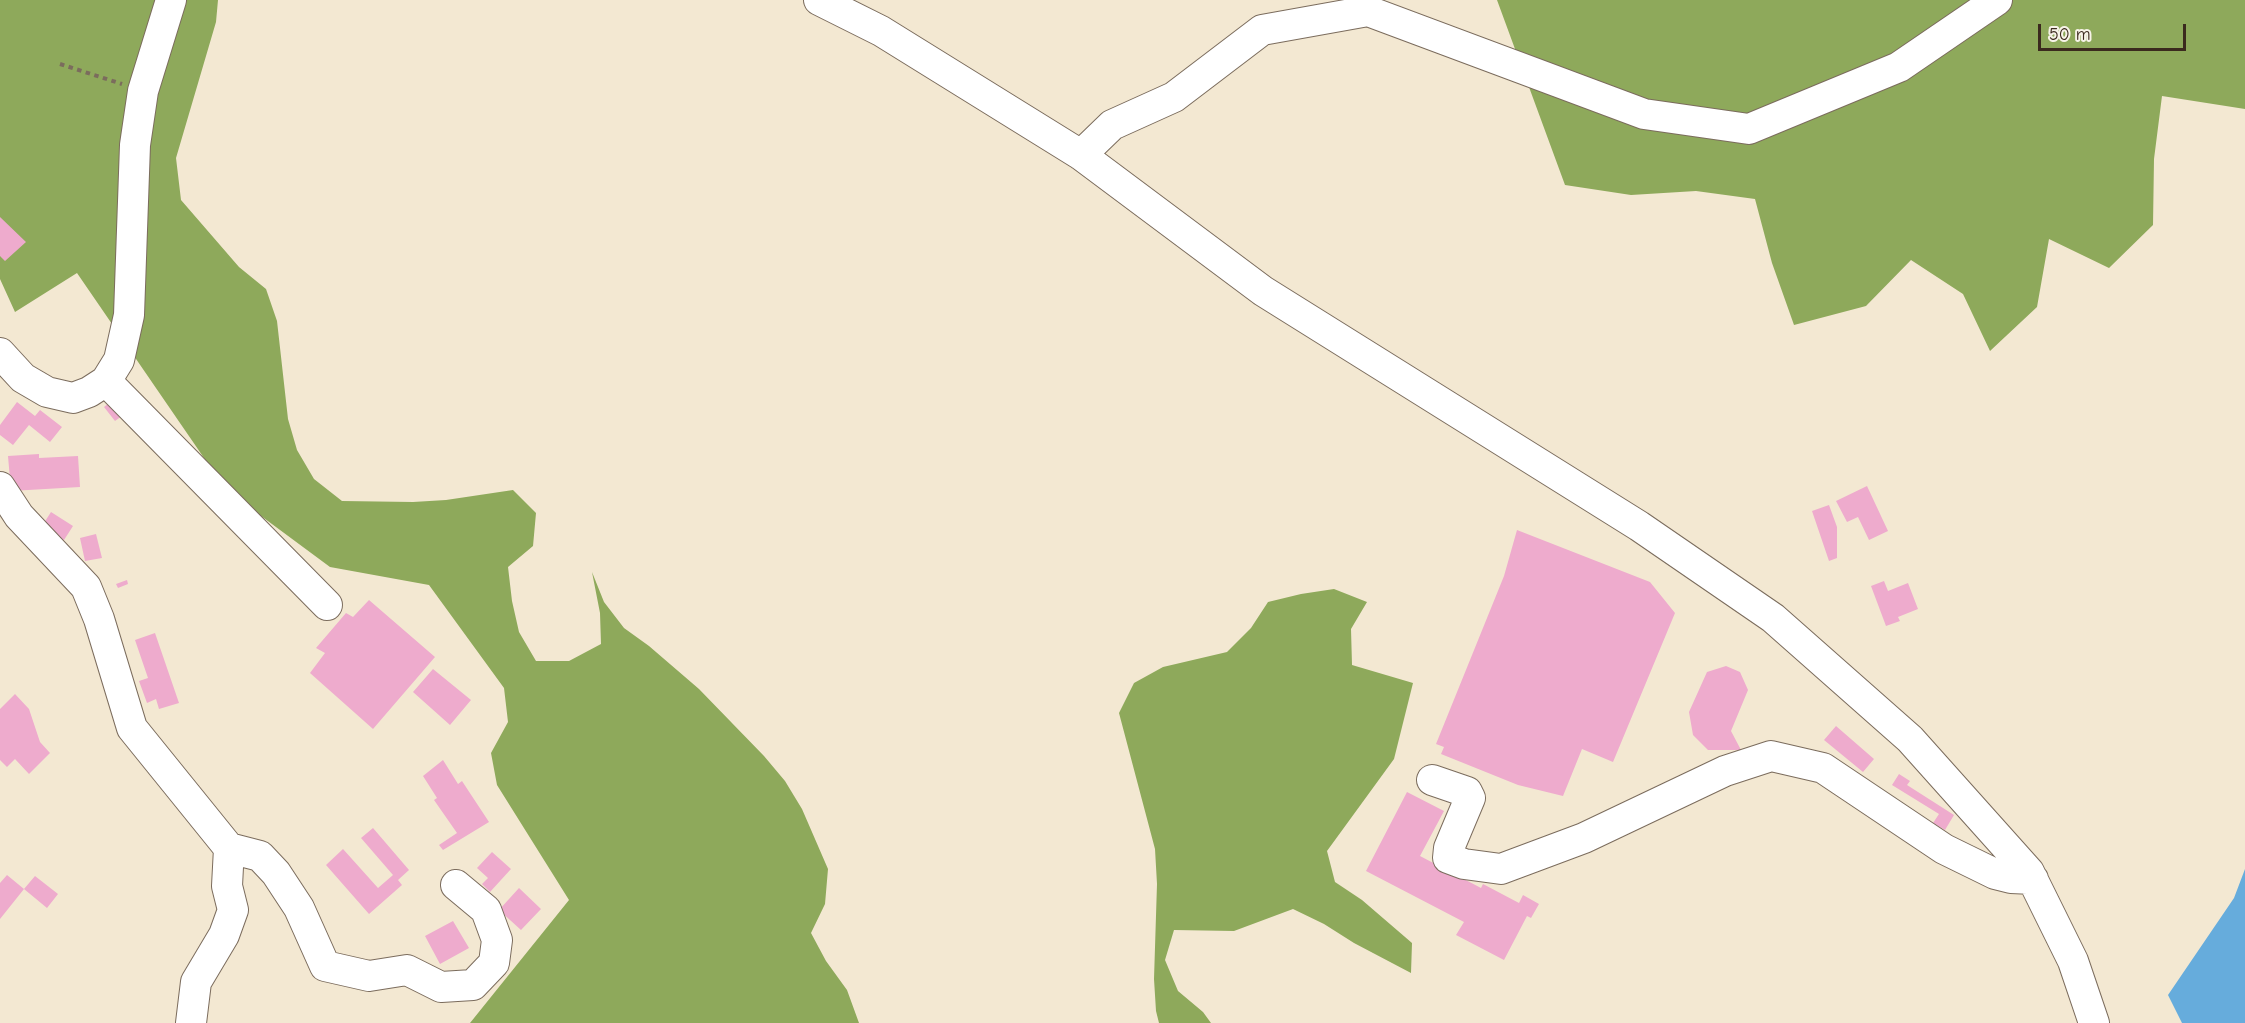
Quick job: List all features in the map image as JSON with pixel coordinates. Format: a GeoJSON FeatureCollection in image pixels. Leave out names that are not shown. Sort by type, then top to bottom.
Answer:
{"type":"FeatureCollection","features":[{"type":"Feature","properties":{"kind":"street"},"geometry":{"type":"LineString","coordinates":[[0,353],[23,378],[47,392],[73,398],[89,392],[106,381],[120,360],[129,315],[135,145],[143,91],[171,0]]}},
{"type":"Feature","properties":{"kind":"street"},"geometry":{"type":"LineString","coordinates":[[819,0],[880,31],[1081,155],[1263,291],[1639,526],[1773,618],[1910,740],[2029,872],[2073,961],[2094,1023]]}},
{"type":"Feature","properties":{"kind":"street"},"geometry":{"type":"LineString","coordinates":[[1081,155],[1112,125],[1174,97],[1262,30],[1368,11],[1644,114],[1749,129],[1899,67],[1997,0]]}},
{"type":"Feature","properties":{"kind":"street"},"geometry":{"type":"LineString","coordinates":[[106,381],[327,605]]}},
{"type":"Feature","properties":{"kind":"street"},"geometry":{"type":"LineString","coordinates":[[0,487],[19,516],[86,587],[99,619],[132,728],[229,848],[260,856],[276,873],[298,908],[325,966],[369,976],[407,970],[441,987],[473,985],[494,963],[497,940],[486,910],[456,885]]}},
{"type":"Feature","properties":{"kind":"street"},"geometry":{"type":"LineString","coordinates":[[1432,780],[1467,792],[1470,798],[1449,848],[1448,858],[1464,864],[1501,869],[1584,838],[1725,771],[1771,756],[1822,768],[1944,849],[1995,874],[2033,879]]}},
{"type":"Feature","properties":{"kind":"street"},"geometry":{"type":"LineString","coordinates":[[189,1022],[196,982],[224,935],[233,910],[228,886],[229,848]]}},
{"type":"Feature","properties":{"kind":"path"},"geometry":{"type":"LineString","coordinates":[[60,64],[143,91]]}},
{"type":"Feature","properties":{"kind":"green space"},"geometry":{"type":"Polygon","coordinates":[[[0,0],[218,0],[216,22],[176,158],[181,200],[239,267],[266,289],[277,321],[288,419],[297,450],[314,479],[342,501],[446,500],[513,490],[536,513],[533,546],[508,567],[519,632],[536,661],[569,661],[601,644],[600,613],[592,572],[604,602],[624,628],[649,646],[699,689],[764,756],[785,781],[802,809],[828,869],[825,904],[811,933],[826,961],[847,990],[859,1023],[470,1023],[569,900],[497,785],[491,753],[508,722],[504,688],[429,585],[330,567],[226,490],[77,273],[15,312],[0,279],[0,0]]]}},
{"type":"Feature","properties":{"kind":"green space"},"geometry":{"type":"Polygon","coordinates":[[[1497,0],[2245,0],[2245,109],[2162,96],[2154,159],[2153,225],[2109,268],[2049,239],[2037,307],[1990,351],[1963,294],[1911,260],[1866,306],[1794,325],[1772,263],[1755,199],[1696,191],[1631,195],[1565,185],[1497,0]]]}},
{"type":"Feature","properties":{"kind":"green space"},"geometry":{"type":"Polygon","coordinates":[[[1334,589],[1367,602],[1351,629],[1352,665],[1413,683],[1394,759],[1327,851],[1335,882],[1362,900],[1412,943],[1411,973],[1293,909],[1234,931],[1174,930],[1165,960],[1178,991],[1203,1012],[1211,1023],[1159,1023],[1154,979],[1157,884],[1155,849],[1119,713],[1134,683],[1163,667],[1227,652],[1251,628],[1268,602],[1334,589]]]}},
{"type":"Feature","properties":{"kind":"water"},"geometry":{"type":"Polygon","coordinates":[[[2245,869],[2245,1023],[2182,1023],[2168,995],[2234,898],[2245,869]]]}},
{"type":"Feature","properties":{"kind":"building"},"geometry":{"type":"Polygon","coordinates":[[[0,217],[26,242],[5,261],[0,256],[0,217]]]}},
{"type":"Feature","properties":{"kind":"building"},"geometry":{"type":"Polygon","coordinates":[[[114,399],[126,413],[115,421],[104,407],[114,399]]]}},
{"type":"Feature","properties":{"kind":"building"},"geometry":{"type":"Polygon","coordinates":[[[17,402],[35,416],[40,410],[62,427],[50,442],[29,425],[13,445],[0,435],[0,425],[17,402]]]}},
{"type":"Feature","properties":{"kind":"building"},"geometry":{"type":"Polygon","coordinates":[[[39,454],[39,458],[78,456],[80,487],[11,491],[8,456],[39,454]]]}},
{"type":"Feature","properties":{"kind":"building"},"geometry":{"type":"Polygon","coordinates":[[[1867,486],[1888,531],[1869,540],[1858,517],[1847,522],[1836,501],[1867,486]]]}},
{"type":"Feature","properties":{"kind":"building"},"geometry":{"type":"Polygon","coordinates":[[[1829,505],[1837,527],[1837,558],[1829,561],[1812,511],[1829,505]]]}},
{"type":"Feature","properties":{"kind":"building"},"geometry":{"type":"Polygon","coordinates":[[[51,512],[73,526],[64,540],[42,526],[51,512]]]}},
{"type":"Feature","properties":{"kind":"building"},"geometry":{"type":"Polygon","coordinates":[[[1517,530],[1650,582],[1675,613],[1613,762],[1582,749],[1563,796],[1518,785],[1441,754],[1444,747],[1436,744],[1504,576],[1517,530]]]}},
{"type":"Feature","properties":{"kind":"building"},"geometry":{"type":"Polygon","coordinates":[[[96,534],[102,558],[85,561],[80,538],[96,534]]]}},
{"type":"Feature","properties":{"kind":"building"},"geometry":{"type":"Polygon","coordinates":[[[127,580],[128,584],[118,588],[116,584],[127,580]]]}},
{"type":"Feature","properties":{"kind":"building"},"geometry":{"type":"Polygon","coordinates":[[[1884,581],[1888,591],[1908,583],[1918,609],[1898,617],[1900,621],[1886,626],[1871,586],[1884,581]]]}},
{"type":"Feature","properties":{"kind":"building"},"geometry":{"type":"Polygon","coordinates":[[[369,600],[435,657],[373,729],[310,673],[325,653],[316,648],[346,613],[353,617],[369,600]]]}},
{"type":"Feature","properties":{"kind":"building"},"geometry":{"type":"Polygon","coordinates":[[[155,633],[179,703],[159,709],[156,699],[147,703],[139,681],[148,678],[135,640],[155,633]]]}},
{"type":"Feature","properties":{"kind":"building"},"geometry":{"type":"Polygon","coordinates":[[[1726,666],[1740,672],[1748,690],[1731,731],[1741,750],[1708,750],[1693,735],[1689,712],[1707,672],[1726,666]]]}},
{"type":"Feature","properties":{"kind":"building"},"geometry":{"type":"Polygon","coordinates":[[[433,669],[471,700],[450,725],[413,692],[433,669]]]}},
{"type":"Feature","properties":{"kind":"building"},"geometry":{"type":"Polygon","coordinates":[[[15,694],[29,709],[40,742],[50,753],[29,774],[15,759],[7,767],[0,760],[0,709],[15,694]]]}},
{"type":"Feature","properties":{"kind":"building"},"geometry":{"type":"Polygon","coordinates":[[[1836,726],[1874,759],[1863,772],[1824,740],[1836,726]]]}},
{"type":"Feature","properties":{"kind":"building"},"geometry":{"type":"Polygon","coordinates":[[[443,760],[458,784],[462,781],[489,822],[443,850],[439,845],[457,833],[434,800],[437,798],[423,776],[443,760]]]}},
{"type":"Feature","properties":{"kind":"building"},"geometry":{"type":"Polygon","coordinates":[[[1899,774],[1910,781],[1907,785],[1954,815],[1945,830],[1933,823],[1939,814],[1892,785],[1899,774]]]}},
{"type":"Feature","properties":{"kind":"building"},"geometry":{"type":"Polygon","coordinates":[[[1407,792],[1444,811],[1420,856],[1481,888],[1483,884],[1519,903],[1523,895],[1539,904],[1531,918],[1527,916],[1504,960],[1456,935],[1464,922],[1366,871],[1407,792]]]}},
{"type":"Feature","properties":{"kind":"building"},"geometry":{"type":"Polygon","coordinates":[[[373,828],[409,870],[398,880],[402,885],[369,914],[326,865],[343,849],[378,888],[393,875],[361,838],[373,828]]]}},
{"type":"Feature","properties":{"kind":"building"},"geometry":{"type":"Polygon","coordinates":[[[492,852],[511,869],[490,892],[482,884],[488,878],[477,868],[492,852]]]}},
{"type":"Feature","properties":{"kind":"building"},"geometry":{"type":"Polygon","coordinates":[[[7,875],[24,889],[0,919],[0,883],[7,875]]]}},
{"type":"Feature","properties":{"kind":"building"},"geometry":{"type":"Polygon","coordinates":[[[35,876],[58,894],[47,908],[24,889],[35,876]]]}},
{"type":"Feature","properties":{"kind":"building"},"geometry":{"type":"Polygon","coordinates":[[[519,888],[541,909],[521,930],[499,910],[519,888]]]}},
{"type":"Feature","properties":{"kind":"building"},"geometry":{"type":"Polygon","coordinates":[[[453,921],[469,948],[440,964],[425,936],[453,921]]]}}]}
